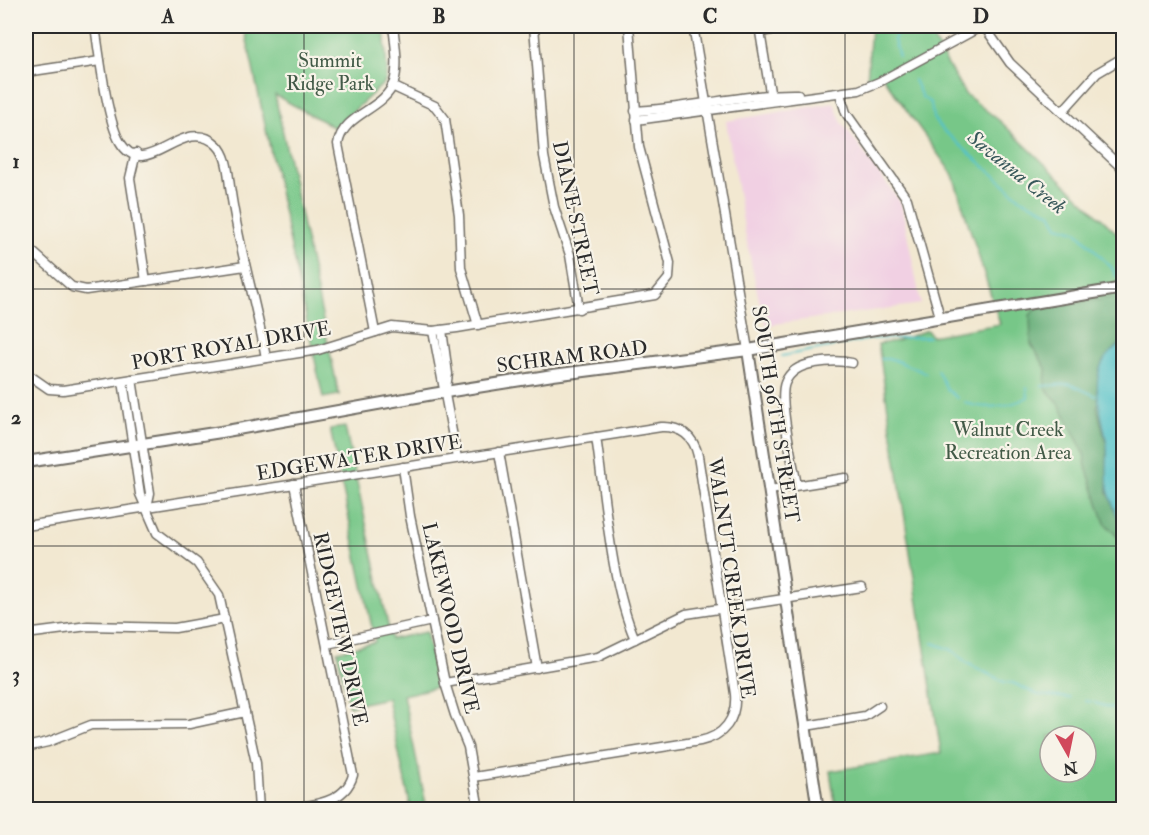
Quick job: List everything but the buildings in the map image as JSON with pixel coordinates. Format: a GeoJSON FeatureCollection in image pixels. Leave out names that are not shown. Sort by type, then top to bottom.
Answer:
{"type":"FeatureCollection","features":[{"type":"Feature","properties":{"kind":"main road","name":"SCHRAM ROAD"},"geometry":{"type":"LineString","coordinates":[[26,462],[446,392],[748,350],[1124,288]]}},
{"type":"Feature","properties":{"kind":"main road","name":"SOUTH 96TH STREET"},"geometry":{"type":"LineString","coordinates":[[748,350],[818,810]]}},
{"type":"Feature","properties":{"kind":"street"},"geometry":{"type":"LineString","coordinates":[[95,26],[100,61],[117,135],[125,148],[144,156],[157,154],[179,139],[192,136],[205,137],[217,145],[226,162],[245,266],[266,358]]}},
{"type":"Feature","properties":{"kind":"street"},"geometry":{"type":"LineString","coordinates":[[375,332],[338,144],[344,129],[383,98],[392,86],[395,74],[393,26]]}},
{"type":"Feature","properties":{"kind":"street","name":"DIANE STREET"},"geometry":{"type":"LineString","coordinates":[[534,26],[544,156],[554,207],[570,255],[579,309]]}},
{"type":"Feature","properties":{"kind":"street"},"geometry":{"type":"LineString","coordinates":[[629,26],[635,116]]}},
{"type":"Feature","properties":{"kind":"street","name":"SOUTH 96TH STREET"},"geometry":{"type":"LineString","coordinates":[[693,26],[748,350]]}},
{"type":"Feature","properties":{"kind":"street"},"geometry":{"type":"LineString","coordinates":[[771,98],[759,28],[797,26]]}},
{"type":"Feature","properties":{"kind":"street"},"geometry":{"type":"LineString","coordinates":[[635,116],[706,103],[840,94],[870,87],[983,26],[1010,63],[1124,170]]}},
{"type":"Feature","properties":{"kind":"street"},"geometry":{"type":"LineString","coordinates":[[1062,112],[1097,73],[1124,57]]}},
{"type":"Feature","properties":{"kind":"street"},"geometry":{"type":"LineString","coordinates":[[26,72],[100,61]]}},
{"type":"Feature","properties":{"kind":"street"},"geometry":{"type":"LineString","coordinates":[[392,86],[435,106],[445,119],[459,215],[460,268],[478,325]]}},
{"type":"Feature","properties":{"kind":"street"},"geometry":{"type":"LineString","coordinates":[[840,94],[846,113],[907,199],[940,317]]}},
{"type":"Feature","properties":{"kind":"street"},"geometry":{"type":"LineString","coordinates":[[635,116],[708,112],[771,98]]}},
{"type":"Feature","properties":{"kind":"street","name":"PORT ROYAL DRIVE"},"geometry":{"type":"LineString","coordinates":[[26,373],[49,390],[318,350],[399,327],[437,330],[648,298],[664,287],[669,278],[670,262],[641,159],[635,116]]}},
{"type":"Feature","properties":{"kind":"street"},"geometry":{"type":"LineString","coordinates":[[136,153],[130,178],[146,281]]}},
{"type":"Feature","properties":{"kind":"street"},"geometry":{"type":"LineString","coordinates":[[26,246],[78,290],[94,290],[245,266]]}},
{"type":"Feature","properties":{"kind":"street"},"geometry":{"type":"LineString","coordinates":[[437,330],[448,374],[446,392],[457,458]]}},
{"type":"Feature","properties":{"kind":"street"},"geometry":{"type":"LineString","coordinates":[[797,485],[783,400],[784,384],[796,369],[804,364],[838,360],[852,363]]}},
{"type":"Feature","properties":{"kind":"street"},"geometry":{"type":"LineString","coordinates":[[127,380],[137,445],[150,493],[147,507],[150,522],[157,533],[191,558],[207,575],[219,595],[256,763],[259,810]]}},
{"type":"Feature","properties":{"kind":"street","name":"EDGEWATER DRIVE"},"geometry":{"type":"LineString","coordinates":[[26,526],[667,427],[683,432],[694,442]]}},
{"type":"Feature","properties":{"kind":"street"},"geometry":{"type":"LineString","coordinates":[[596,437],[619,582],[627,621],[635,639]]}},
{"type":"Feature","properties":{"kind":"street","name":"WALNUT CREEK DRIVE"},"geometry":{"type":"LineString","coordinates":[[474,777],[700,741],[720,733],[732,719],[736,707],[735,694],[694,442]]}},
{"type":"Feature","properties":{"kind":"street"},"geometry":{"type":"LineString","coordinates":[[499,452],[537,668]]}},
{"type":"Feature","properties":{"kind":"street","name":"LAKEWOOD DRIVE"},"geometry":{"type":"LineString","coordinates":[[403,467],[432,621],[452,708],[468,747],[479,810]]}},
{"type":"Feature","properties":{"kind":"street"},"geometry":{"type":"LineString","coordinates":[[770,490],[845,478]]}},
{"type":"Feature","properties":{"kind":"street","name":"RIDGEVIEW DRIVE"},"geometry":{"type":"LineString","coordinates":[[272,810],[333,800],[351,781],[352,763],[294,484]]}},
{"type":"Feature","properties":{"kind":"street"},"geometry":{"type":"LineString","coordinates":[[446,683],[598,657],[686,614],[862,587]]}},
{"type":"Feature","properties":{"kind":"street"},"geometry":{"type":"LineString","coordinates":[[26,634],[88,626],[175,628],[225,619]]}},
{"type":"Feature","properties":{"kind":"street"},"geometry":{"type":"LineString","coordinates":[[327,644],[432,621]]}},
{"type":"Feature","properties":{"kind":"street"},"geometry":{"type":"LineString","coordinates":[[806,726],[865,716],[880,706]]}},
{"type":"Feature","properties":{"kind":"street"},"geometry":{"type":"LineString","coordinates":[[26,747],[48,742],[91,725],[189,724],[245,712]]}},
{"type":"Feature","properties":{"kind":"shaded area"},"geometry":{"type":"Polygon","coordinates":[[[834,103],[842,123],[901,203],[921,304],[767,325],[761,310],[745,233],[726,121],[834,103]]]}},
{"type":"Feature","properties":{"kind":"green space","name":"Summit Ridge Park"},"geometry":{"type":"Polygon","coordinates":[[[244,26],[384,26],[387,71],[385,82],[335,128],[275,95],[339,395],[323,398],[244,26]]]}},
{"type":"Feature","properties":{"kind":"green space","name":"Walnut Creek Recreation Area"},"geometry":{"type":"Polygon","coordinates":[[[871,26],[928,26],[935,43],[965,94],[1000,121],[1123,239],[1123,809],[836,809],[830,771],[941,753],[878,344],[897,341],[927,330],[931,336],[1000,324],[953,175],[880,73],[867,80],[871,26]]]}},
{"type":"Feature","properties":{"kind":"green space"},"geometry":{"type":"Polygon","coordinates":[[[1123,296],[1123,343],[1097,407],[1107,446],[1108,494],[1114,502],[1123,530],[1123,543],[1105,523],[1086,467],[1084,453],[1058,402],[1045,388],[1046,368],[1031,344],[1030,315],[1036,309],[1123,296]]]}},
{"type":"Feature","properties":{"kind":"green space"},"geometry":{"type":"Polygon","coordinates":[[[345,427],[391,639],[426,632],[438,687],[403,695],[427,809],[411,809],[387,698],[349,706],[337,651],[375,642],[330,429],[345,427]]]}},
{"type":"Feature","properties":{"kind":"water"},"geometry":{"type":"Polygon","coordinates":[[[1123,343],[1123,532],[1108,487],[1107,447],[1097,390],[1102,364],[1110,353],[1123,343]]]}},
{"type":"Feature","properties":{"kind":"waterway","name":"Savanna Creek"},"geometry":{"type":"LineString","coordinates":[[899,57],[894,40],[900,26]]}},
{"type":"Feature","properties":{"kind":"waterway","name":"Savanna Creek"},"geometry":{"type":"LineString","coordinates":[[914,80],[922,97],[931,103],[933,118],[943,130],[1021,199],[1051,213],[1058,226],[1076,231],[1112,268],[1116,276]]}},
{"type":"Feature","properties":{"kind":"waterway"},"geometry":{"type":"LineString","coordinates":[[782,356],[871,339],[929,337]]}},
{"type":"Feature","properties":{"kind":"waterway"},"geometry":{"type":"LineString","coordinates":[[881,359],[892,359],[926,373]]}},
{"type":"Feature","properties":{"kind":"waterway"},"geometry":{"type":"LineString","coordinates":[[937,370],[947,389],[957,398]]}},
{"type":"Feature","properties":{"kind":"waterway"},"geometry":{"type":"LineString","coordinates":[[1042,386],[1070,384],[1096,396]]}},
{"type":"Feature","properties":{"kind":"waterway"},"geometry":{"type":"LineString","coordinates":[[965,402],[988,407],[1005,405],[1028,397],[1027,388]]}},
{"type":"Feature","properties":{"kind":"waterway"},"geometry":{"type":"LineString","coordinates":[[933,643],[952,650],[967,663],[1004,682],[1013,683],[1038,695],[1070,698]]}},
{"type":"Feature","properties":{"kind":"waterway"},"geometry":{"type":"LineString","coordinates":[[1085,701],[1092,702]]}},
{"type":"Feature","properties":{"kind":"waterway"},"geometry":{"type":"LineString","coordinates":[[1095,703],[1115,709]]}},
{"type":"Feature","properties":{"kind":"waterway"},"geometry":{"type":"LineString","coordinates":[[1119,709],[1124,710]]}}]}
